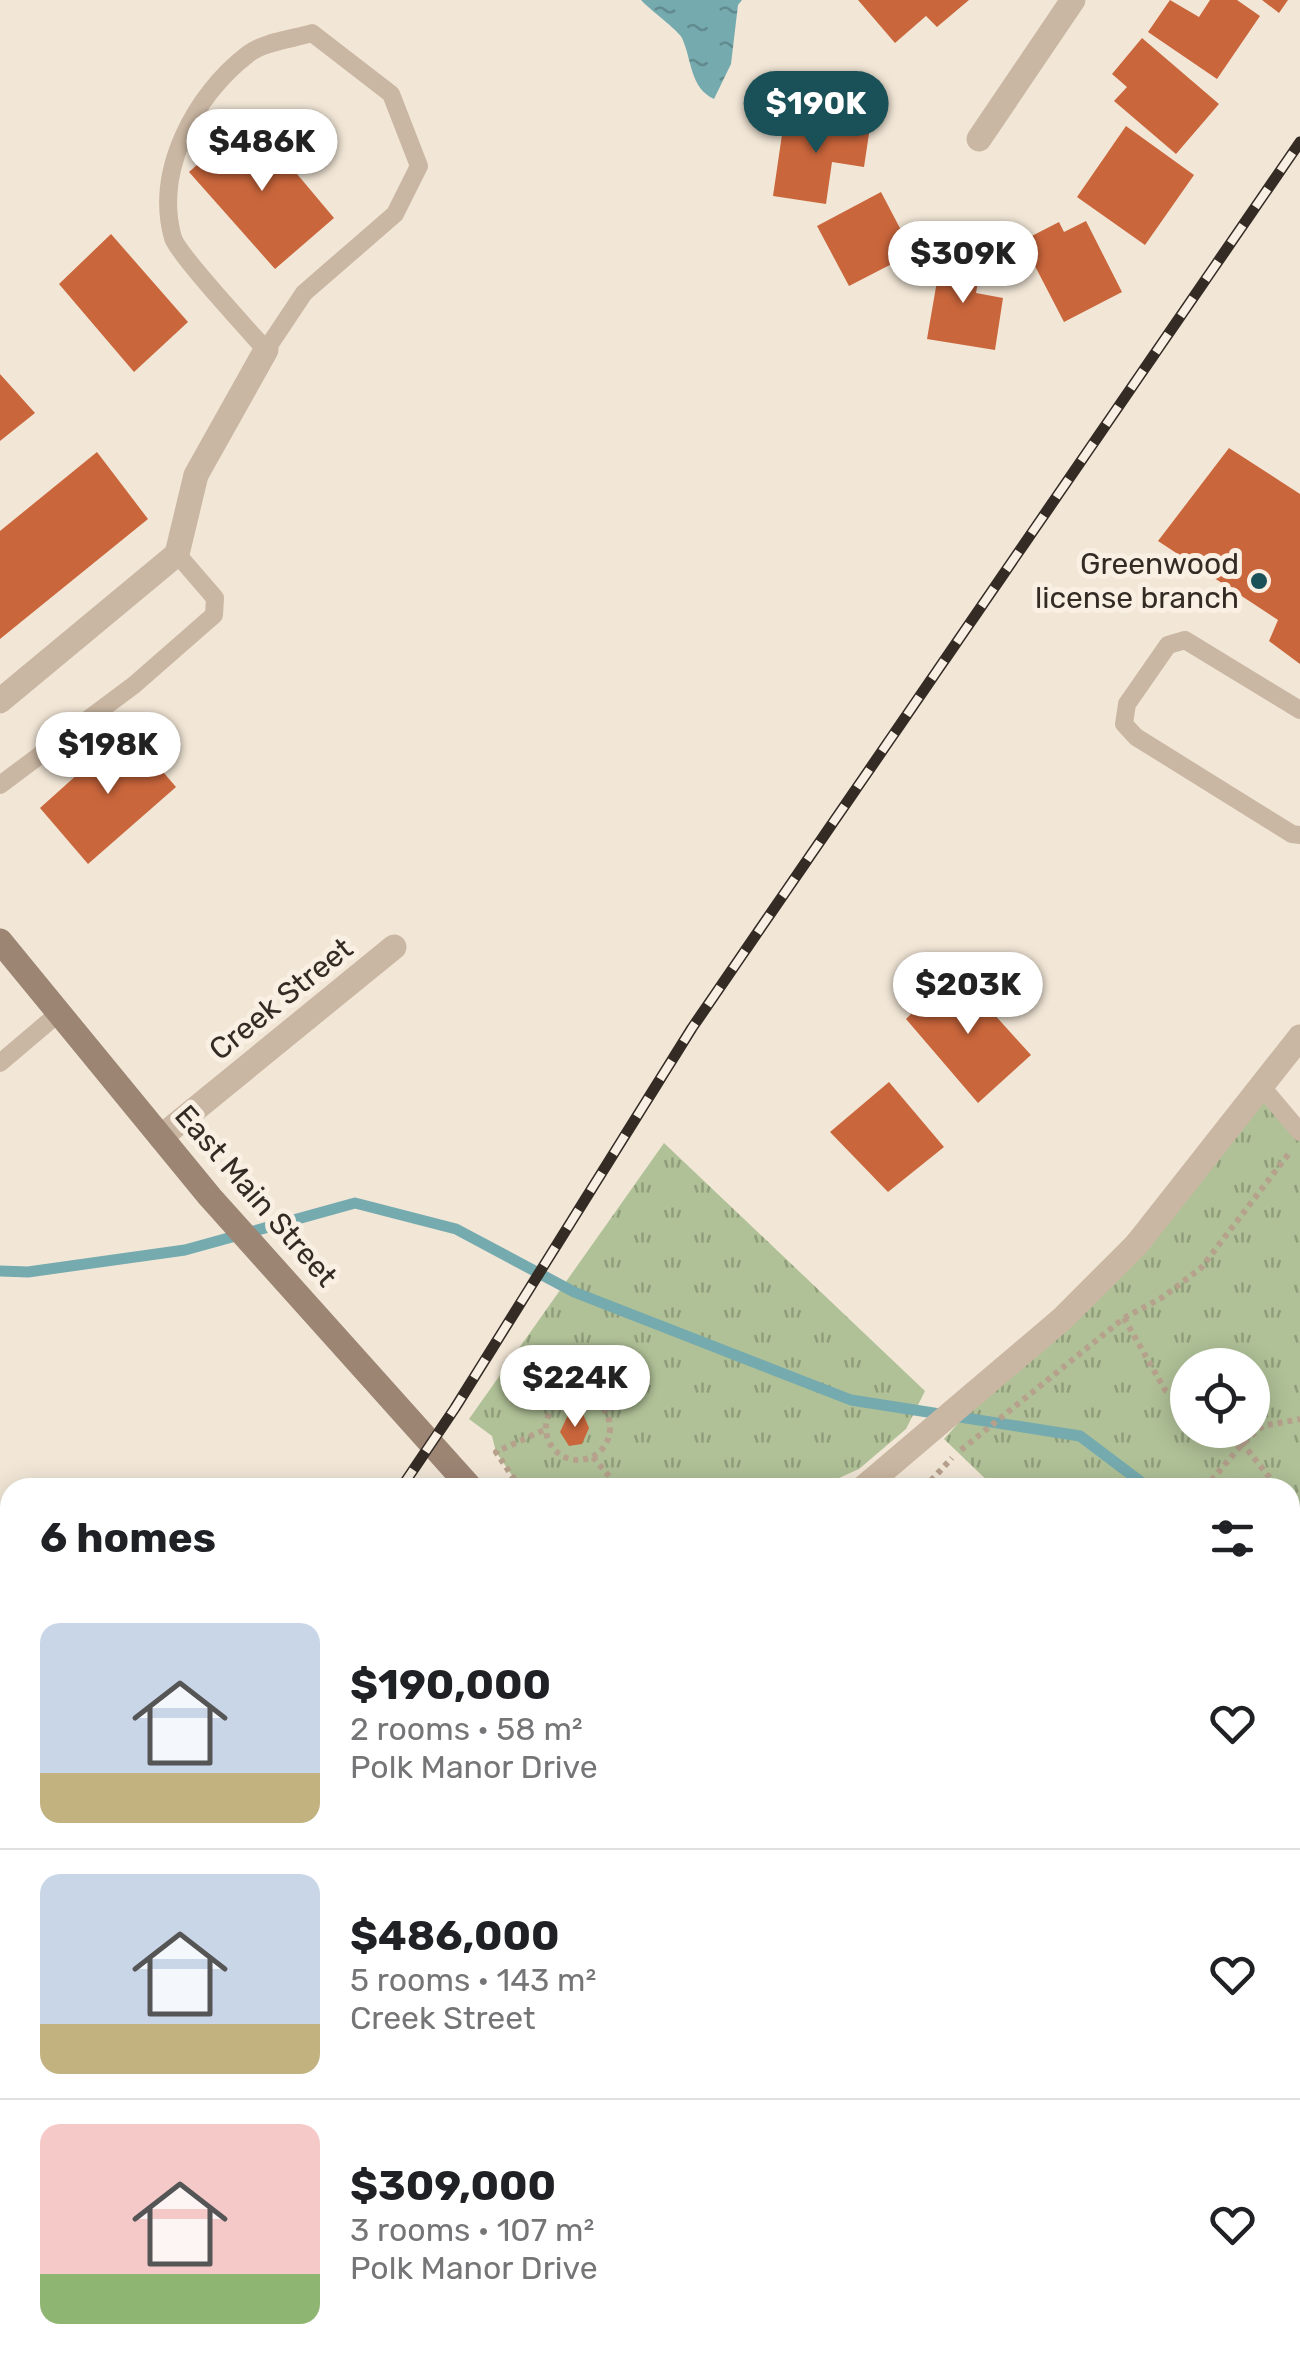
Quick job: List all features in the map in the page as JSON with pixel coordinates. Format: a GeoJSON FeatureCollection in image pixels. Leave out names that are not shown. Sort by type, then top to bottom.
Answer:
{"type":"FeatureCollection","features":[{"type":"Feature","properties":{"kind":"main road","name":"East Main Street"},"geometry":{"type":"LineString","coordinates":[[0,942],[226,1214],[462,1478]]}},
{"type":"Feature","properties":{"kind":"street"},"geometry":{"type":"LineString","coordinates":[[979,139],[1073,0]]}},
{"type":"Feature","properties":{"kind":"street"},"geometry":{"type":"LineString","coordinates":[[0,701],[177,554],[196,475],[266,350]]}},
{"type":"Feature","properties":{"kind":"street","name":"Creek Street"},"geometry":{"type":"LineString","coordinates":[[161,1137],[394,948]]}},
{"type":"Feature","properties":{"kind":"street"},"geometry":{"type":"LineString","coordinates":[[876,1478],[1062,1319],[1137,1244],[1300,1037]]}},
{"type":"Feature","properties":{"kind":"lane"},"geometry":{"type":"LineString","coordinates":[[312,33],[392,94],[419,166],[395,214],[304,293],[266,350],[174,241],[169,195],[178,146],[206,96],[249,52],[312,33]]}},
{"type":"Feature","properties":{"kind":"lane"},"geometry":{"type":"LineString","coordinates":[[0,784],[134,685],[214,615],[214,598],[177,554]]}},
{"type":"Feature","properties":{"kind":"lane"},"geometry":{"type":"LineString","coordinates":[[1300,710],[1185,640],[1168,645],[1127,704],[1124,724],[1136,737],[1292,834],[1300,835]]}},
{"type":"Feature","properties":{"kind":"lane"},"geometry":{"type":"LineString","coordinates":[[0,1063],[59,1013]]}},
{"type":"Feature","properties":{"kind":"lane"},"geometry":{"type":"LineString","coordinates":[[1262,1087],[1300,1132]]}},
{"type":"Feature","properties":{"kind":"path"},"geometry":{"type":"LineString","coordinates":[[933,1478],[949,1460],[1124,1318],[1163,1297],[1201,1268],[1300,1140]]}},
{"type":"Feature","properties":{"kind":"path"},"geometry":{"type":"LineString","coordinates":[[1124,1318],[1170,1393]]}},
{"type":"Feature","properties":{"kind":"path"},"geometry":{"type":"LineString","coordinates":[[579,1396],[599,1403],[610,1421],[610,1432],[608,1442],[594,1457],[583,1460],[562,1456],[548,1440],[547,1418],[560,1402],[579,1396]]}},
{"type":"Feature","properties":{"kind":"path"},"geometry":{"type":"LineString","coordinates":[[1270,1425],[1300,1419]]}},
{"type":"Feature","properties":{"kind":"path"},"geometry":{"type":"LineString","coordinates":[[513,1478],[496,1452],[546,1428]]}},
{"type":"Feature","properties":{"kind":"path"},"geometry":{"type":"LineString","coordinates":[[1214,1478],[1238,1448]]}},
{"type":"Feature","properties":{"kind":"path"},"geometry":{"type":"LineString","coordinates":[[1246,1448],[1270,1478]]}},
{"type":"Feature","properties":{"kind":"path"},"geometry":{"type":"LineString","coordinates":[[594,1457],[612,1478]]}},
{"type":"Feature","properties":{"kind":"green space"},"geometry":{"type":"Polygon","coordinates":[[[1262,1087],[1300,1132],[1300,1478],[985,1478],[944,1439],[1262,1087]]]}},
{"type":"Feature","properties":{"kind":"green space"},"geometry":{"type":"Polygon","coordinates":[[[664,1143],[925,1391],[906,1429],[859,1469],[839,1478],[514,1478],[496,1452],[492,1436],[469,1419],[664,1143]]]}},
{"type":"Feature","properties":{"kind":"water"},"geometry":{"type":"Polygon","coordinates":[[[641,0],[742,0],[738,5],[731,64],[714,99],[696,81],[682,38],[641,0]]]}},
{"type":"Feature","properties":{"kind":"building"},"geometry":{"type":"Polygon","coordinates":[[[858,0],[969,0],[937,27],[926,16],[895,43],[858,0]]]}},
{"type":"Feature","properties":{"kind":"building"},"geometry":{"type":"Polygon","coordinates":[[[1170,0],[1199,17],[1210,0],[1237,0],[1260,16],[1217,79],[1148,32],[1170,0]]]}},
{"type":"Feature","properties":{"kind":"building"},"geometry":{"type":"Polygon","coordinates":[[[1262,0],[1288,0],[1279,13],[1262,0]]]}},
{"type":"Feature","properties":{"kind":"building"},"geometry":{"type":"Polygon","coordinates":[[[1142,38],[1219,104],[1176,154],[1114,101],[1127,87],[1112,74],[1142,38]]]}},
{"type":"Feature","properties":{"kind":"building"},"geometry":{"type":"Polygon","coordinates":[[[785,114],[870,127],[864,167],[832,162],[826,204],[773,196],[785,114]]]}},
{"type":"Feature","properties":{"kind":"building"},"geometry":{"type":"Polygon","coordinates":[[[250,118],[334,218],[275,269],[189,172],[250,118]]]}},
{"type":"Feature","properties":{"kind":"building"},"geometry":{"type":"Polygon","coordinates":[[[1126,126],[1194,175],[1145,245],[1077,197],[1126,126]]]}},
{"type":"Feature","properties":{"kind":"building"},"geometry":{"type":"Polygon","coordinates":[[[881,192],[913,253],[849,286],[817,226],[881,192]]]}},
{"type":"Feature","properties":{"kind":"building"},"geometry":{"type":"Polygon","coordinates":[[[1086,221],[1122,292],[1064,322],[1022,241],[1059,222],[1064,232],[1086,221]]]}},
{"type":"Feature","properties":{"kind":"building"},"geometry":{"type":"Polygon","coordinates":[[[111,234],[188,322],[134,372],[59,284],[111,234]]]}},
{"type":"Feature","properties":{"kind":"building"},"geometry":{"type":"Polygon","coordinates":[[[942,252],[982,259],[976,293],[1003,298],[995,350],[927,339],[942,252]]]}},
{"type":"Feature","properties":{"kind":"building"},"geometry":{"type":"Polygon","coordinates":[[[0,374],[35,413],[0,441],[0,374]]]}},
{"type":"Feature","properties":{"kind":"building","name":"Greenwood license branch"},"geometry":{"type":"Polygon","coordinates":[[[1229,448],[1300,494],[1300,664],[1269,641],[1278,620],[1158,541],[1229,448]]]}},
{"type":"Feature","properties":{"kind":"building"},"geometry":{"type":"Polygon","coordinates":[[[97,452],[148,519],[0,639],[0,531],[97,452]]]}},
{"type":"Feature","properties":{"kind":"building"},"geometry":{"type":"Polygon","coordinates":[[[127,730],[176,787],[88,864],[40,808],[127,730]]]}},
{"type":"Feature","properties":{"kind":"building"},"geometry":{"type":"Polygon","coordinates":[[[955,971],[1031,1055],[978,1103],[906,1019],[955,971]]]}},
{"type":"Feature","properties":{"kind":"building"},"geometry":{"type":"Polygon","coordinates":[[[889,1082],[944,1147],[888,1192],[830,1132],[889,1082]]]}},
{"type":"Feature","properties":{"kind":"building"},"geometry":{"type":"Polygon","coordinates":[[[583,1414],[589,1428],[582,1444],[569,1446],[560,1432],[568,1415],[583,1414]]]}},
{"type":"Feature","properties":{"kind":"waterway"},"geometry":{"type":"LineString","coordinates":[[0,1271],[28,1272],[185,1250],[355,1203],[456,1229],[574,1292],[851,1400],[1080,1436],[1136,1478]]}},
{"type":"Feature","properties":{"kind":"railway"},"geometry":{"type":"LineString","coordinates":[[408,1478],[692,1028],[1300,142]]}},
{"type":"Feature","properties":{"kind":"place","name":"Greenwood license branch"},"geometry":{"type":"Point","coordinates":[1259,581]}}]}
